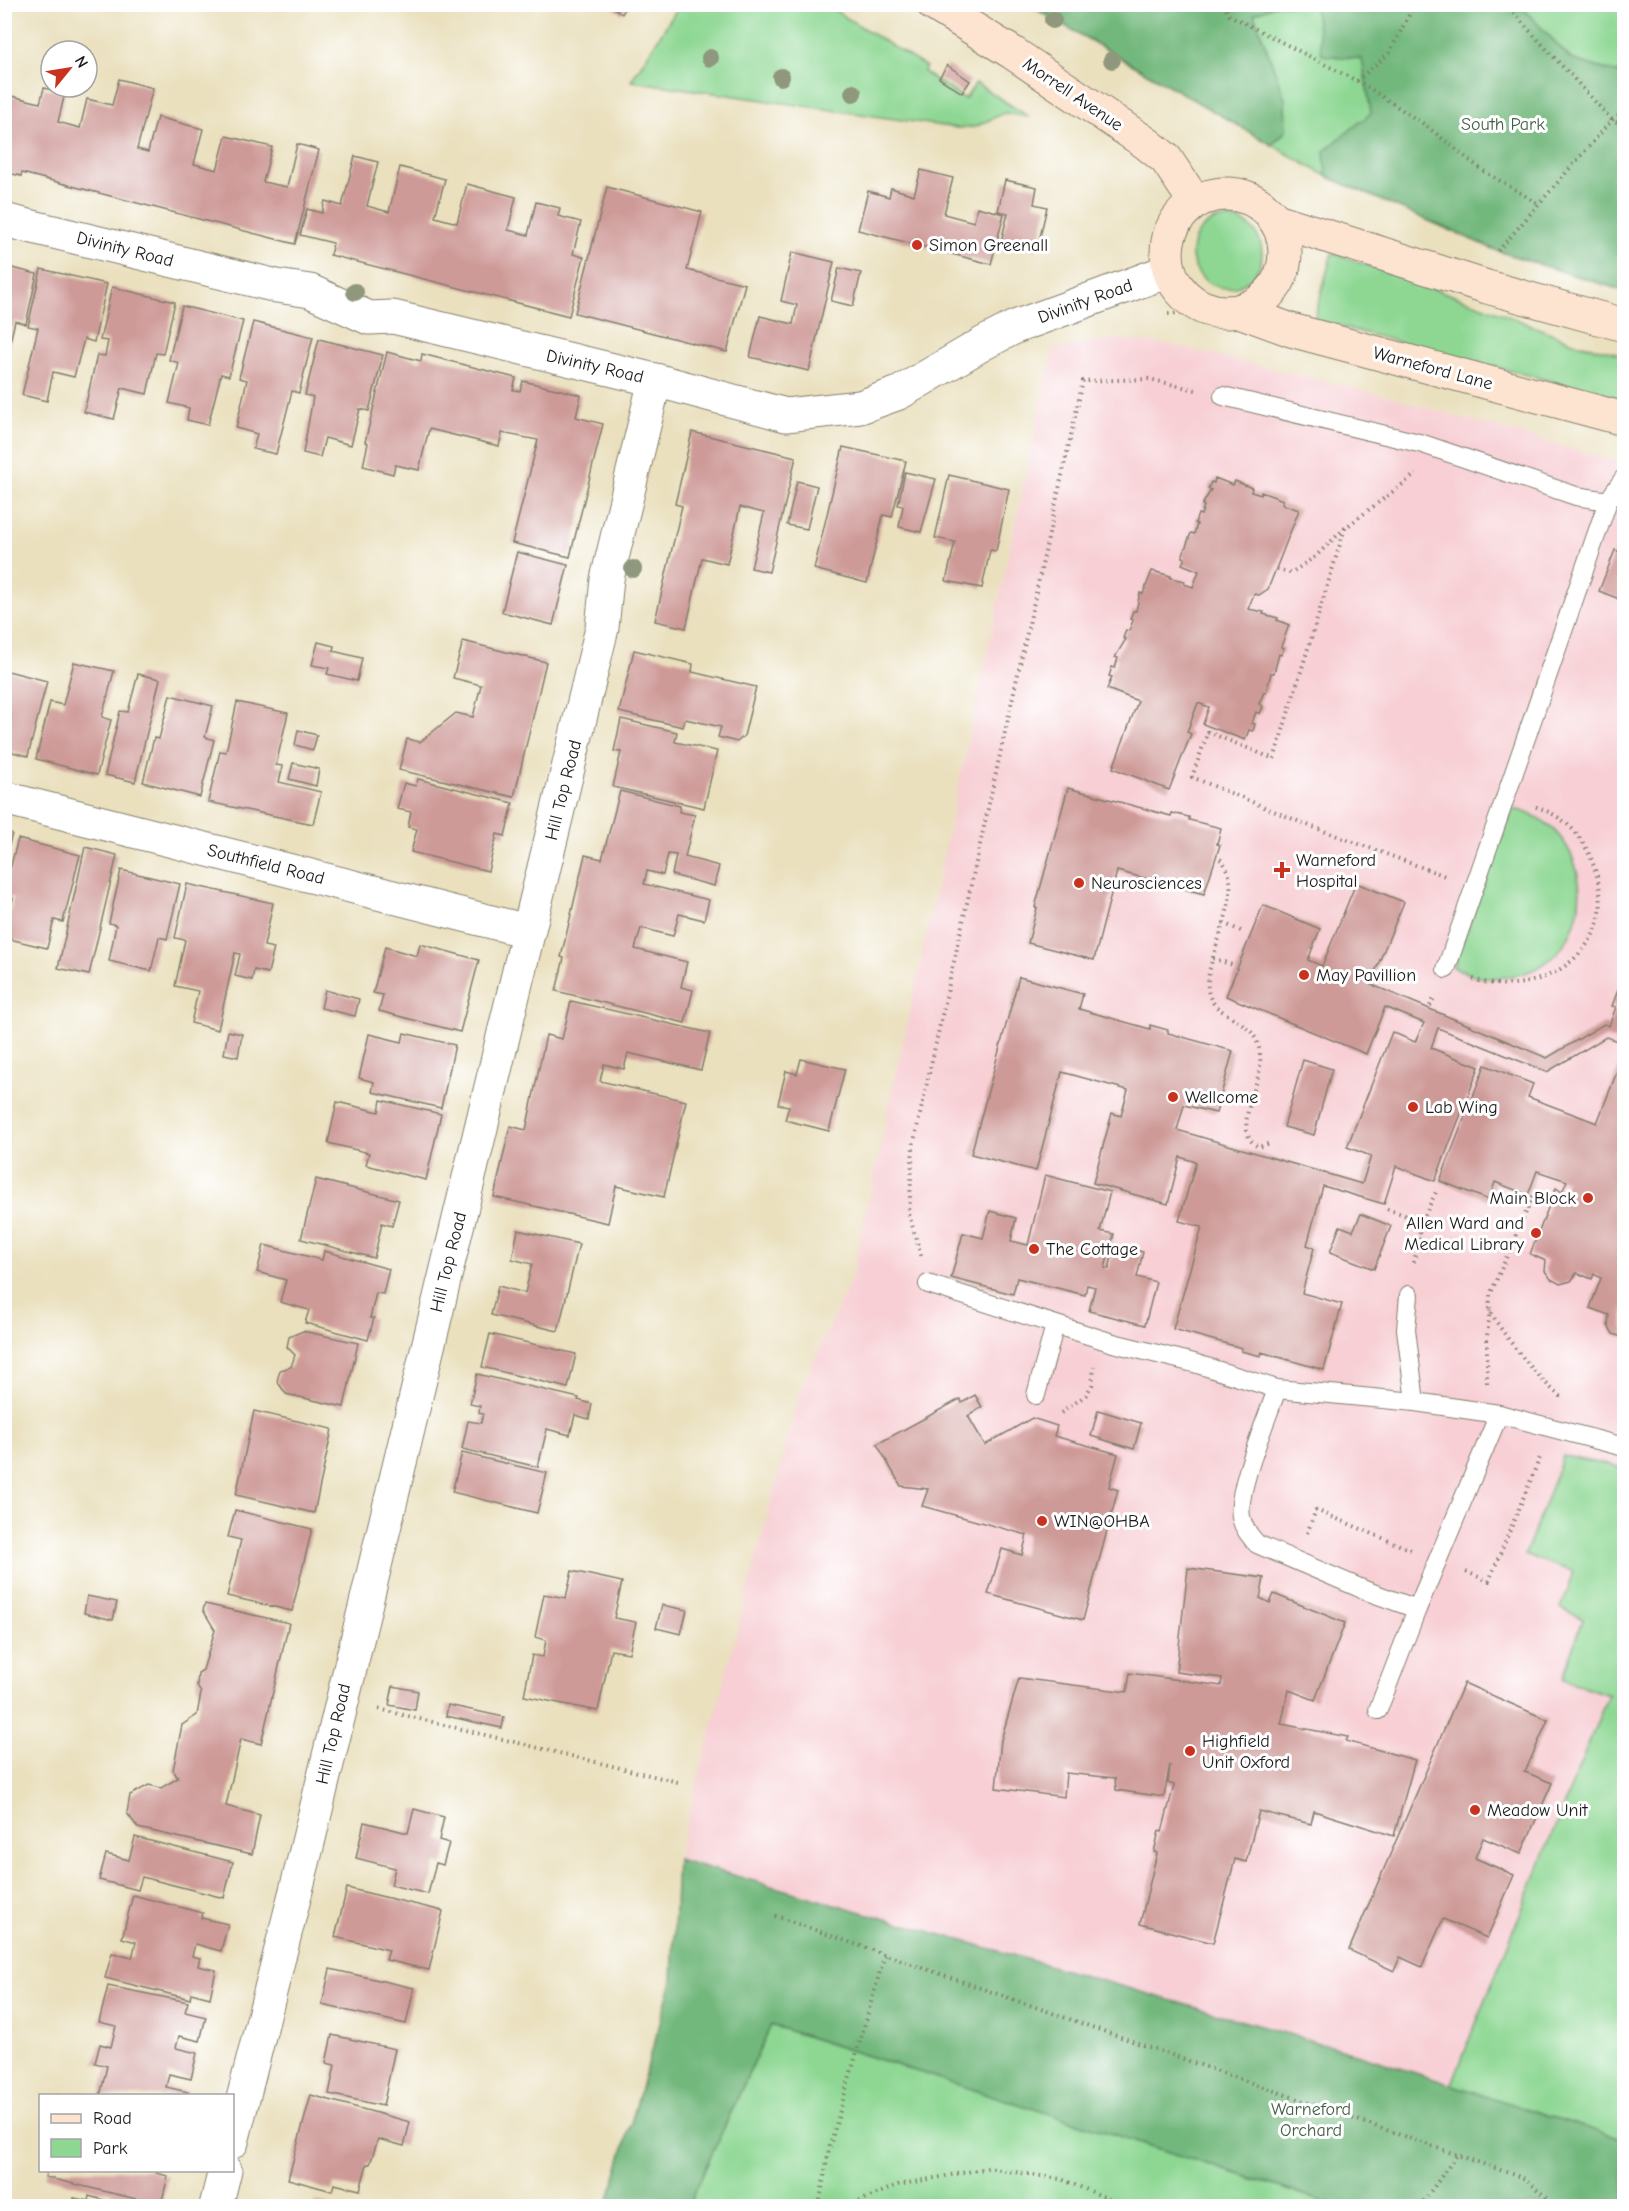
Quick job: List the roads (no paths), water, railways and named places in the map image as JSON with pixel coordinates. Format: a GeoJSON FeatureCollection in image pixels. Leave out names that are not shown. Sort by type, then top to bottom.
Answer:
{"type":"FeatureCollection","features":[{"type":"Feature","properties":{"kind":"street","name":"Morrell Avenue"},"geometry":{"type":"LineString","coordinates":[[933,4],[1013,53],[1146,143],[1166,159],[1195,202]]}},
{"type":"Feature","properties":{"kind":"street"},"geometry":{"type":"LineString","coordinates":[[1216,194],[1239,195],[1260,203],[1275,220],[1286,246],[1283,274],[1267,298],[1242,312],[1219,314],[1196,306],[1182,294],[1168,271],[1167,239],[1178,218],[1195,202],[1216,194]]}},
{"type":"Feature","properties":{"kind":"street","name":"Divinity Road"},"geometry":{"type":"LineString","coordinates":[[4,220],[277,286],[310,291],[369,318],[393,317],[655,380],[786,415],[860,407],[899,393],[1016,327],[1168,271]]}},
{"type":"Feature","properties":{"kind":"street"},"geometry":{"type":"LineString","coordinates":[[1275,220],[1487,287],[1624,326]]}},
{"type":"Feature","properties":{"kind":"street","name":"Warneford Lane"},"geometry":{"type":"LineString","coordinates":[[1242,312],[1291,330],[1624,419]]}},
{"type":"Feature","properties":{"kind":"street","name":"Hill Top Road"},"geometry":{"type":"LineString","coordinates":[[234,2134],[305,1855],[527,931],[603,628],[607,579],[655,380]]}},
{"type":"Feature","properties":{"kind":"street","name":"Southfield Road"},"geometry":{"type":"LineString","coordinates":[[4,798],[527,931]]}},
{"type":"Feature","properties":{"kind":"street"},"geometry":{"type":"LineString","coordinates":[[216,2206],[224,2172]]}},
{"type":"Feature","properties":{"kind":"lane"},"geometry":{"type":"LineString","coordinates":[[1222,396],[1445,452],[1576,496],[1608,501]]}},
{"type":"Feature","properties":{"kind":"lane"},"geometry":{"type":"LineString","coordinates":[[1446,969],[1608,501],[1624,478]]}},
{"type":"Feature","properties":{"kind":"lane"},"geometry":{"type":"LineString","coordinates":[[928,1284],[1055,1325],[1277,1389],[1416,1402],[1493,1413],[1624,1447]]}},
{"type":"Feature","properties":{"kind":"lane"},"geometry":{"type":"LineString","coordinates":[[1409,1295],[1406,1329],[1416,1402]]}},
{"type":"Feature","properties":{"kind":"lane"},"geometry":{"type":"LineString","coordinates":[[1036,1395],[1055,1325]]}},
{"type":"Feature","properties":{"kind":"lane"},"geometry":{"type":"LineString","coordinates":[[1277,1389],[1240,1498],[1241,1518],[1246,1532],[1257,1545],[1367,1592],[1417,1609]]}},
{"type":"Feature","properties":{"kind":"lane"},"geometry":{"type":"LineString","coordinates":[[1378,1710],[1493,1413]]}},
{"type":"Feature","properties":{"kind":"place","name":"Simon Greenall"},"geometry":{"type":"Point","coordinates":[917,245]}},
{"type":"Feature","properties":{"kind":"place","name":"Warneford Hospital"},"geometry":{"type":"Point","coordinates":[1282,870]}},
{"type":"Feature","properties":{"kind":"place","name":"Neurosciences"},"geometry":{"type":"Point","coordinates":[1079,883]}},
{"type":"Feature","properties":{"kind":"place","name":"May Pavillion"},"geometry":{"type":"Point","coordinates":[1304,975]}},
{"type":"Feature","properties":{"kind":"place","name":"Wellcome"},"geometry":{"type":"Point","coordinates":[1173,1097]}},
{"type":"Feature","properties":{"kind":"place","name":"Lab Wing"},"geometry":{"type":"Point","coordinates":[1413,1107]}},
{"type":"Feature","properties":{"kind":"place","name":"Main Block"},"geometry":{"type":"Point","coordinates":[1588,1198]}},
{"type":"Feature","properties":{"kind":"place","name":"Allen Ward and Medical Library"},"geometry":{"type":"Point","coordinates":[1536,1233]}},
{"type":"Feature","properties":{"kind":"place","name":"The Cottage"},"geometry":{"type":"Point","coordinates":[1034,1249]}},
{"type":"Feature","properties":{"kind":"place","name":"WIN@OHBA"},"geometry":{"type":"Point","coordinates":[1042,1521]}},
{"type":"Feature","properties":{"kind":"place","name":"Highfield Unit Oxford"},"geometry":{"type":"Point","coordinates":[1190,1751]}},
{"type":"Feature","properties":{"kind":"place","name":"Meadow Unit"},"geometry":{"type":"Point","coordinates":[1475,1810]}},
{"type":"Feature","properties":{"kind":"park label","name":"South Park"},"geometry":{"type":"Point","coordinates":[1503,124]}},
{"type":"Feature","properties":{"kind":"park label","name":"Warneford Orchard"},"geometry":{"type":"Point","coordinates":[1311,2119]}}]}
